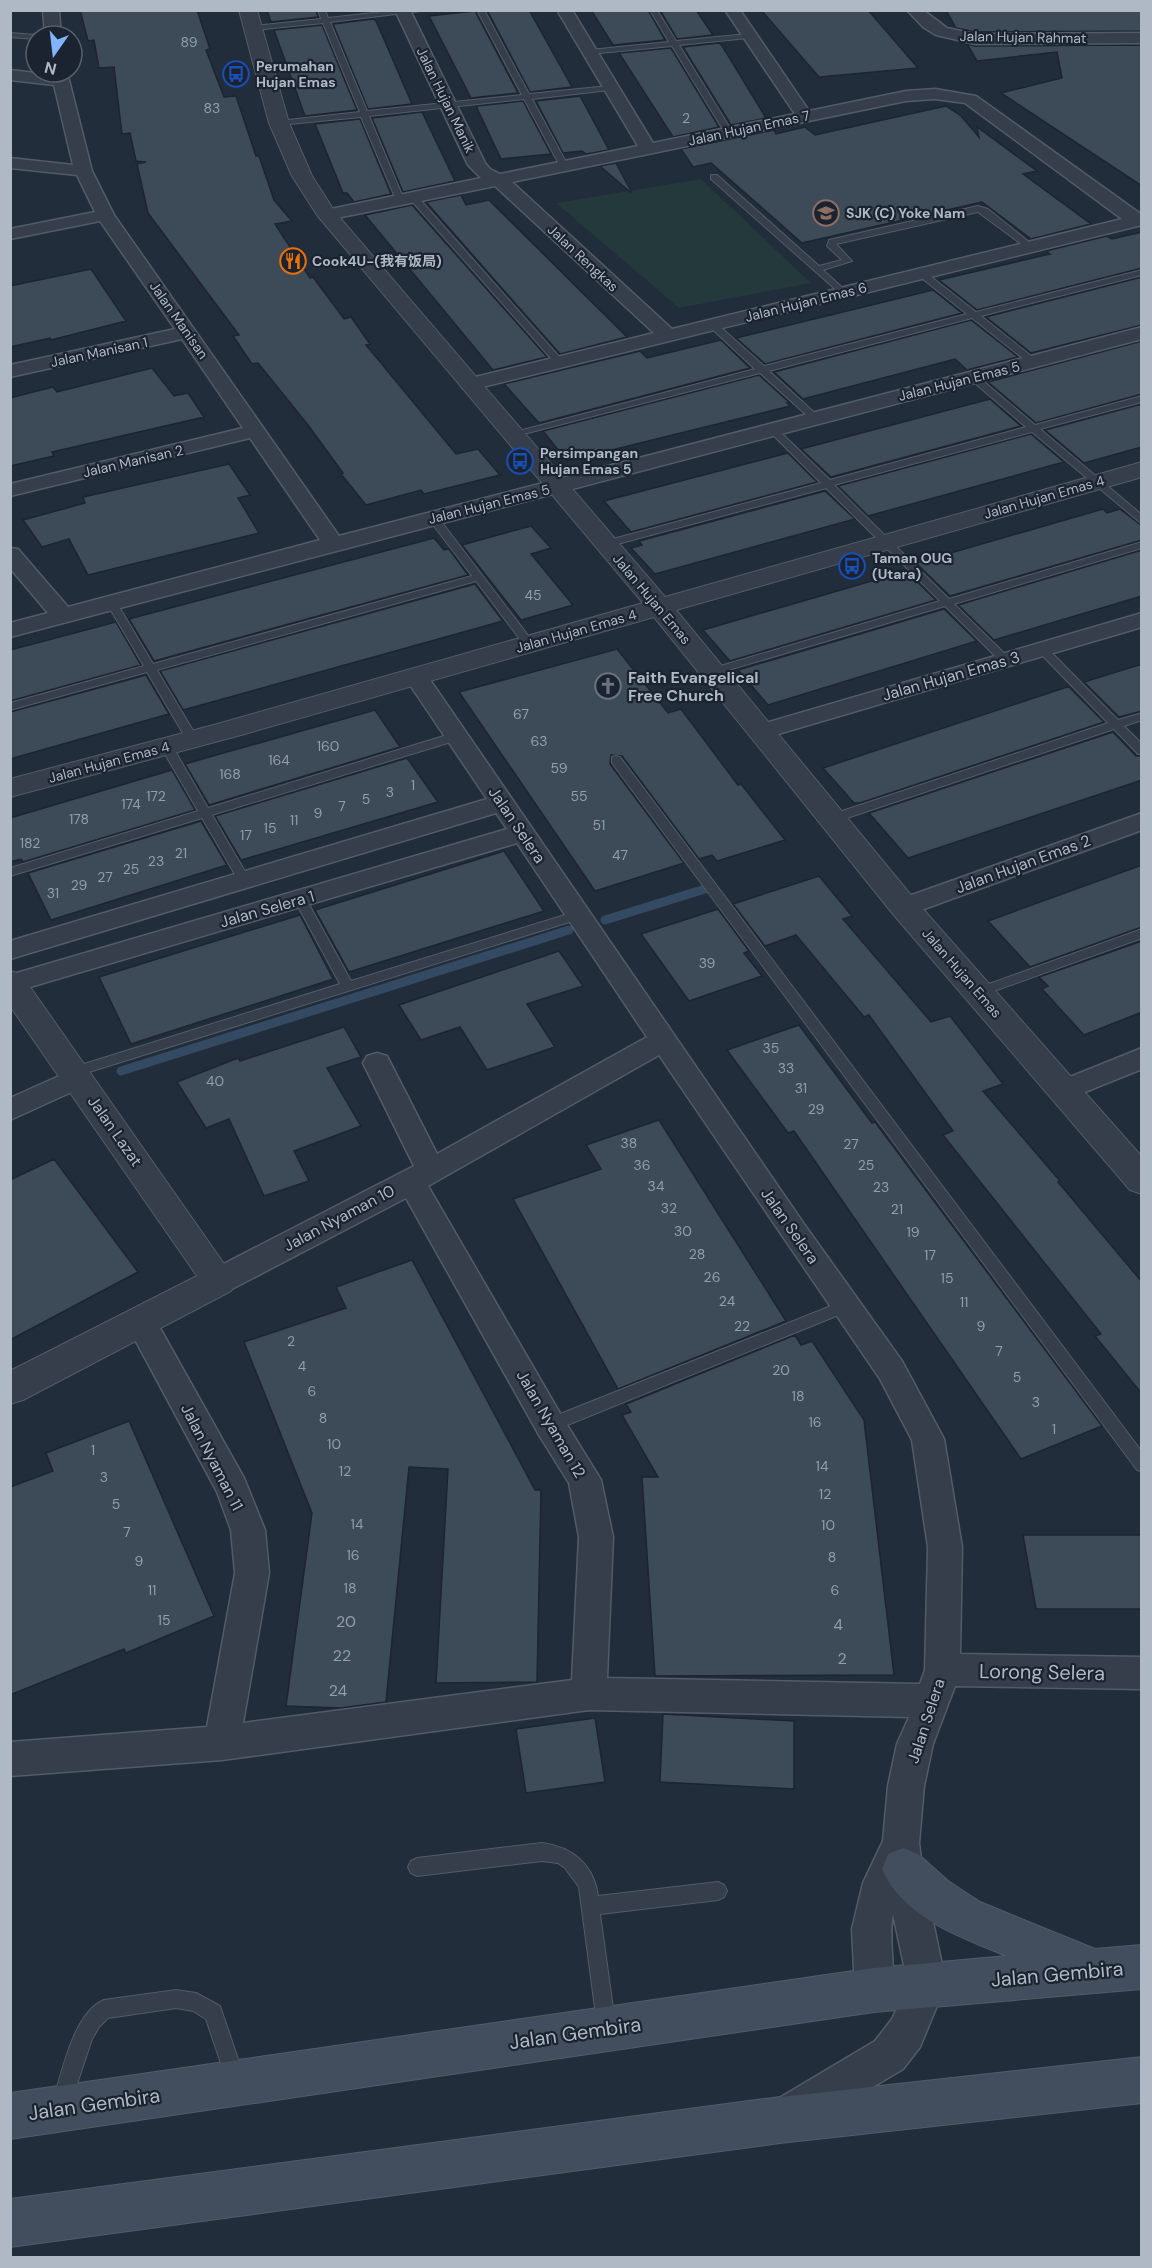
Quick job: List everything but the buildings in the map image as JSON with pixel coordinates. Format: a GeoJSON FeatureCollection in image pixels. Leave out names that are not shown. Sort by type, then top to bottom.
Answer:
{"type":"FeatureCollection","features":[{"type":"Feature","properties":{"kind":"main road"},"geometry":{"type":"LineString","coordinates":[[902,1856],[933,1896],[966,1917],[1095,1971]]}},
{"type":"Feature","properties":{"kind":"main road","name":"Jalan Gembira"},"geometry":{"type":"LineString","coordinates":[[10,2116],[874,1990],[1142,1967]]}},
{"type":"Feature","properties":{"kind":"main road"},"geometry":{"type":"LineString","coordinates":[[10,2223],[780,2120],[1142,2080]]}},
{"type":"Feature","properties":{"kind":"street"},"geometry":{"type":"LineString","coordinates":[[564,10],[609,88],[648,149]]}},
{"type":"Feature","properties":{"kind":"street"},"geometry":{"type":"LineString","coordinates":[[732,10],[804,117]]}},
{"type":"Feature","properties":{"kind":"street","name":"Jalan Hujan Rahmat"},"geometry":{"type":"LineString","coordinates":[[914,10],[936,31],[975,39],[1142,38]]}},
{"type":"Feature","properties":{"kind":"street","name":"Jalan Hujan Manik"},"geometry":{"type":"LineString","coordinates":[[403,12],[477,165],[484,173],[499,180]]}},
{"type":"Feature","properties":{"kind":"street","name":"Jalan Hujan Emas"},"geometry":{"type":"LineString","coordinates":[[251,19],[279,123],[302,176],[327,215],[660,608],[904,907],[1142,1181]]}},
{"type":"Feature","properties":{"kind":"street","name":"Jalan Manisan"},"geometry":{"type":"LineString","coordinates":[[62,84],[83,171],[105,215],[333,543]]}},
{"type":"Feature","properties":{"kind":"street","name":"Jalan Hujan Emas 7"},"geometry":{"type":"LineString","coordinates":[[327,215],[921,94],[951,95],[970,99],[1140,222]]}},
{"type":"Feature","properties":{"kind":"street"},"geometry":{"type":"LineString","coordinates":[[10,163],[83,171]]}},
{"type":"Feature","properties":{"kind":"street","name":"Jalan Rengkas"},"geometry":{"type":"LineString","coordinates":[[499,180],[668,336]]}},
{"type":"Feature","properties":{"kind":"street"},"geometry":{"type":"LineString","coordinates":[[10,234],[105,215]]}},
{"type":"Feature","properties":{"kind":"street","name":"Jalan Hujan Emas 6"},"geometry":{"type":"LineString","coordinates":[[470,384],[1140,222]]}},
{"type":"Feature","properties":{"kind":"street","name":"Jalan Manisan 1"},"geometry":{"type":"LineString","coordinates":[[10,371],[188,332]]}},
{"type":"Feature","properties":{"kind":"street","name":"Jalan Hujan Emas 5"},"geometry":{"type":"LineString","coordinates":[[10,630],[333,543],[558,487],[1142,333]]}},
{"type":"Feature","properties":{"kind":"street","name":"Jalan Manisan 2"},"geometry":{"type":"LineString","coordinates":[[10,490],[256,431]]}},
{"type":"Feature","properties":{"kind":"street","name":"Jalan Hujan Emas 4"},"geometry":{"type":"LineString","coordinates":[[10,788],[180,743],[1142,470]]}},
{"type":"Feature","properties":{"kind":"street"},"geometry":{"type":"LineString","coordinates":[[10,554],[63,616]]}},
{"type":"Feature","properties":{"kind":"street","name":"Jalan Hujan Emas 3"},"geometry":{"type":"LineString","coordinates":[[760,732],[1142,620]]}},
{"type":"Feature","properties":{"kind":"street","name":"Jalan Selera"},"geometry":{"type":"LineString","coordinates":[[416,676],[891,1370],[928,1439],[945,1547],[938,1686],[915,1744],[906,1785],[902,1856],[927,1984]]}},
{"type":"Feature","properties":{"kind":"street","name":"Jalan Selera 1"},"geometry":{"type":"LineString","coordinates":[[10,950],[502,803]]}},
{"type":"Feature","properties":{"kind":"street","name":"Jalan Hujan Emas 2"},"geometry":{"type":"LineString","coordinates":[[904,907],[1142,821]]}},
{"type":"Feature","properties":{"kind":"street","name":"Jalan Selera 1"},"geometry":{"type":"LineString","coordinates":[[11,983],[523,833]]}},
{"type":"Feature","properties":{"kind":"street","name":"Jalan Lazat"},"geometry":{"type":"LineString","coordinates":[[11,983],[219,1281]]}},
{"type":"Feature","properties":{"kind":"street","name":"Jalan Nyaman 10"},"geometry":{"type":"LineString","coordinates":[[10,1389],[421,1176],[663,1040]]}},
{"type":"Feature","properties":{"kind":"street"},"geometry":{"type":"LineString","coordinates":[[1065,1090],[1142,1058]]}},
{"type":"Feature","properties":{"kind":"street","name":"Jalan Nyaman 12"},"geometry":{"type":"LineString","coordinates":[[377,1063],[421,1176],[550,1425],[585,1480],[596,1537],[589,1694]]}},
{"type":"Feature","properties":{"kind":"street"},"geometry":{"type":"LineString","coordinates":[[10,1110],[75,1075]]}},
{"type":"Feature","properties":{"kind":"street","name":"Jalan Nyaman 11"},"geometry":{"type":"LineString","coordinates":[[140,1321],[232,1488],[248,1530],[252,1573],[222,1743]]}},
{"type":"Feature","properties":{"kind":"street","name":"Lorong Selera"},"geometry":{"type":"LineString","coordinates":[[10,1759],[222,1743],[589,1694],[938,1686],[1142,1673]]}},
{"type":"Feature","properties":{"kind":"street","name":"Jalan Selera"},"geometry":{"type":"LineString","coordinates":[[874,1990],[871,1929],[882,1882],[902,1856]]}},
{"type":"Feature","properties":{"kind":"street"},"geometry":{"type":"LineString","coordinates":[[780,2120],[889,2055],[906,2032],[927,1984]]}},
{"type":"Feature","properties":{"kind":"lane"},"geometry":{"type":"LineString","coordinates":[[321,10],[364,113],[407,199],[559,362]]}},
{"type":"Feature","properties":{"kind":"lane"},"geometry":{"type":"LineString","coordinates":[[251,19],[325,21],[426,10]]}},
{"type":"Feature","properties":{"kind":"lane"},"geometry":{"type":"LineString","coordinates":[[480,10],[564,166]]}},
{"type":"Feature","properties":{"kind":"lane"},"geometry":{"type":"LineString","coordinates":[[653,10],[729,133]]}},
{"type":"Feature","properties":{"kind":"lane"},"geometry":{"type":"LineString","coordinates":[[590,52],[748,36]]}},
{"type":"Feature","properties":{"kind":"lane"},"geometry":{"type":"LineString","coordinates":[[279,123],[609,88]]}},
{"type":"Feature","properties":{"kind":"lane"},"geometry":{"type":"LineString","coordinates":[[714,177],[843,293]]}},
{"type":"Feature","properties":{"kind":"lane"},"geometry":{"type":"LineString","coordinates":[[817,270],[848,261],[831,246],[830,244],[835,241],[973,210],[985,212],[1031,247]]}},
{"type":"Feature","properties":{"kind":"lane"},"geometry":{"type":"LineString","coordinates":[[512,434],[1142,272]]}},
{"type":"Feature","properties":{"kind":"lane"},"geometry":{"type":"LineString","coordinates":[[922,274],[1033,362]]}},
{"type":"Feature","properties":{"kind":"lane"},"geometry":{"type":"LineString","coordinates":[[713,325],[815,418]]}},
{"type":"Feature","properties":{"kind":"lane"},"geometry":{"type":"LineString","coordinates":[[973,377],[1142,521]]}},
{"type":"Feature","properties":{"kind":"lane"},"geometry":{"type":"LineString","coordinates":[[606,544],[1142,399]]}},
{"type":"Feature","properties":{"kind":"lane"},"geometry":{"type":"LineString","coordinates":[[772,429],[1005,660]]}},
{"type":"Feature","properties":{"kind":"lane"},"geometry":{"type":"LineString","coordinates":[[434,518],[529,644]]}},
{"type":"Feature","properties":{"kind":"lane"},"geometry":{"type":"LineString","coordinates":[[711,672],[1142,544]]}},
{"type":"Feature","properties":{"kind":"lane"},"geometry":{"type":"LineString","coordinates":[[10,707],[478,577]]}},
{"type":"Feature","properties":{"kind":"lane"},"geometry":{"type":"LineString","coordinates":[[111,602],[150,668],[180,743],[204,813],[244,880]]}},
{"type":"Feature","properties":{"kind":"lane"},"geometry":{"type":"LineString","coordinates":[[1042,649],[1142,751]]}},
{"type":"Feature","properties":{"kind":"lane"},"geometry":{"type":"LineString","coordinates":[[831,819],[1142,716]]}},
{"type":"Feature","properties":{"kind":"lane"},"geometry":{"type":"LineString","coordinates":[[10,872],[457,736]]}},
{"type":"Feature","properties":{"kind":"lane"},"geometry":{"type":"LineString","coordinates":[[616,760],[1142,1465]]}},
{"type":"Feature","properties":{"kind":"lane"},"geometry":{"type":"LineString","coordinates":[[300,899],[348,987]]}},
{"type":"Feature","properties":{"kind":"lane"},"geometry":{"type":"LineString","coordinates":[[75,1075],[578,915]]}},
{"type":"Feature","properties":{"kind":"lane"},"geometry":{"type":"LineString","coordinates":[[979,992],[1142,933]]}},
{"type":"Feature","properties":{"kind":"lane"},"geometry":{"type":"LineString","coordinates":[[550,1425],[846,1306]]}},
{"type":"Feature","properties":{"kind":"lane"},"geometry":{"type":"LineString","coordinates":[[417,1867],[542,1852],[558,1853],[572,1860],[583,1872],[588,1887],[607,2028]]}},
{"type":"Feature","properties":{"kind":"lane"},"geometry":{"type":"LineString","coordinates":[[591,1906],[718,1890]]}},
{"type":"Feature","properties":{"kind":"lane"},"geometry":{"type":"LineString","coordinates":[[60,2109],[84,2036],[92,2020],[104,2009],[176,1999],[196,2002],[213,2013],[237,2083]]}},
{"type":"Feature","properties":{"kind":"green space"},"geometry":{"type":"Polygon","coordinates":[[[701,179],[811,283],[679,308],[556,203],[701,179]]]}},
{"type":"Feature","properties":{"kind":"waterway"},"geometry":{"type":"LineString","coordinates":[[605,920],[705,889]]}},
{"type":"Feature","properties":{"kind":"waterway"},"geometry":{"type":"LineString","coordinates":[[121,1071],[569,930]]}},
{"type":"Feature","properties":{"kind":"place","name":"Perumahan Hujan Emas"},"geometry":{"type":"Point","coordinates":[236,74]}},
{"type":"Feature","properties":{"kind":"place","name":"SJK (C) Yoke Nam"},"geometry":{"type":"Point","coordinates":[826,213]}},
{"type":"Feature","properties":{"kind":"place","name":"Cook4U-(我有饭局)"},"geometry":{"type":"Point","coordinates":[293,261]}},
{"type":"Feature","properties":{"kind":"place","name":"Persimpangan Hujan Emas 5"},"geometry":{"type":"Point","coordinates":[520,461]}},
{"type":"Feature","properties":{"kind":"place","name":"Taman OUG (Utara)"},"geometry":{"type":"Point","coordinates":[852,566]}},
{"type":"Feature","properties":{"kind":"place","name":"Faith Evangelical Free Church"},"geometry":{"type":"Point","coordinates":[608,686]}}]}
